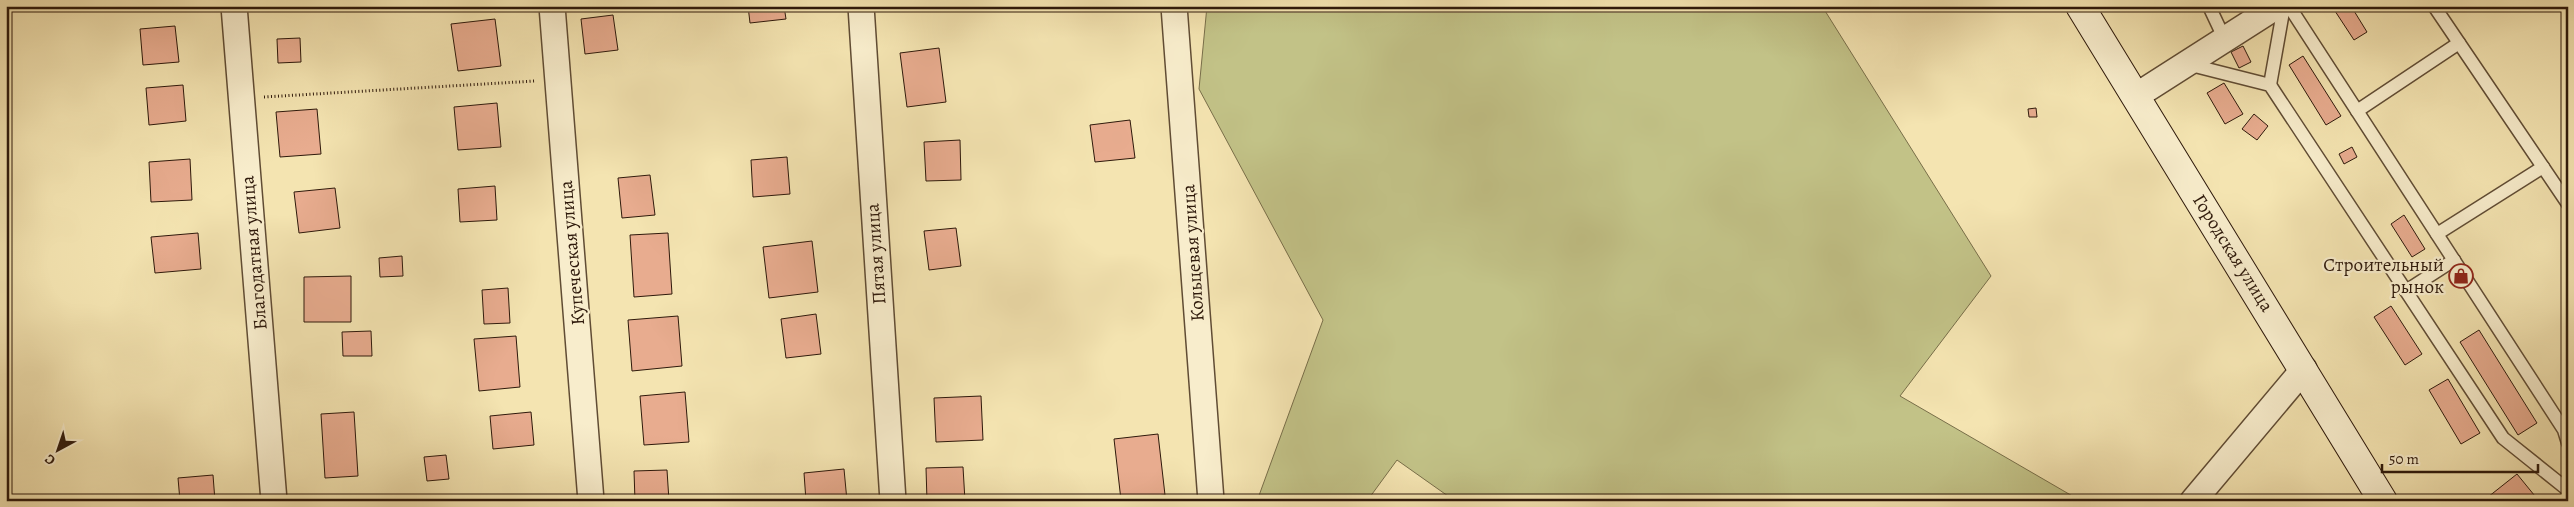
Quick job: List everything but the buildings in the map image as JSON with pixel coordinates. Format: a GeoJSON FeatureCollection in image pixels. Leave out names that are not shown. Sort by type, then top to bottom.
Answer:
{"type":"FeatureCollection","features":[{"type":"Feature","properties":{"kind":"street","name":"Благодатная улица"},"geometry":{"type":"LineString","coordinates":[[234,6],[274,501]]}},
{"type":"Feature","properties":{"kind":"street","name":"Купеческая улица"},"geometry":{"type":"LineString","coordinates":[[552,6],[591,501]]}},
{"type":"Feature","properties":{"kind":"street","name":"Пятая улица"},"geometry":{"type":"LineString","coordinates":[[860,6],[892,501]]}},
{"type":"Feature","properties":{"kind":"street","name":"Кольцевая улица"},"geometry":{"type":"LineString","coordinates":[[1174,6],[1211,501]]}},
{"type":"Feature","properties":{"kind":"street","name":"Городская улица"},"geometry":{"type":"LineString","coordinates":[[2080,6],[2304,369],[2383,501]]}},
{"type":"Feature","properties":{"kind":"street"},"geometry":{"type":"LineString","coordinates":[[2136,96],[2277,6]]}},
{"type":"Feature","properties":{"kind":"street"},"geometry":{"type":"LineString","coordinates":[[2193,501],[2304,369]]}},
{"type":"Feature","properties":{"kind":"lane"},"geometry":{"type":"LineString","coordinates":[[2209,6],[2225,40]]}},
{"type":"Feature","properties":{"kind":"lane"},"geometry":{"type":"LineString","coordinates":[[2270,85],[2284,6]]}},
{"type":"Feature","properties":{"kind":"lane"},"geometry":{"type":"LineString","coordinates":[[2289,6],[2564,430],[2568,443]]}},
{"type":"Feature","properties":{"kind":"lane"},"geometry":{"type":"LineString","coordinates":[[2434,6],[2568,204]]}},
{"type":"Feature","properties":{"kind":"lane"},"geometry":{"type":"LineString","coordinates":[[2357,111],[2459,43]]}},
{"type":"Feature","properties":{"kind":"lane"},"geometry":{"type":"LineString","coordinates":[[2187,64],[2270,85],[2503,438],[2568,490]]}},
{"type":"Feature","properties":{"kind":"lane"},"geometry":{"type":"LineString","coordinates":[[2437,234],[2543,167]]}},
{"type":"Feature","properties":{"kind":"lane"},"geometry":{"type":"LineString","coordinates":[[2406,291],[2454,260]]}},
{"type":"Feature","properties":{"kind":"path"},"geometry":{"type":"LineString","coordinates":[[241,98],[558,79]]}},
{"type":"Feature","properties":{"kind":"green space"},"geometry":{"type":"Polygon","coordinates":[[[1207,6],[1822,6],[1991,276],[1900,396],[2081,501],[1455,501],[1397,460],[1367,501],[1257,501],[1323,320],[1199,89],[1207,6]]]}},
{"type":"Feature","properties":{"kind":"place","name":"Строительный рынок"},"geometry":{"type":"Point","coordinates":[2461,276]}}]}
